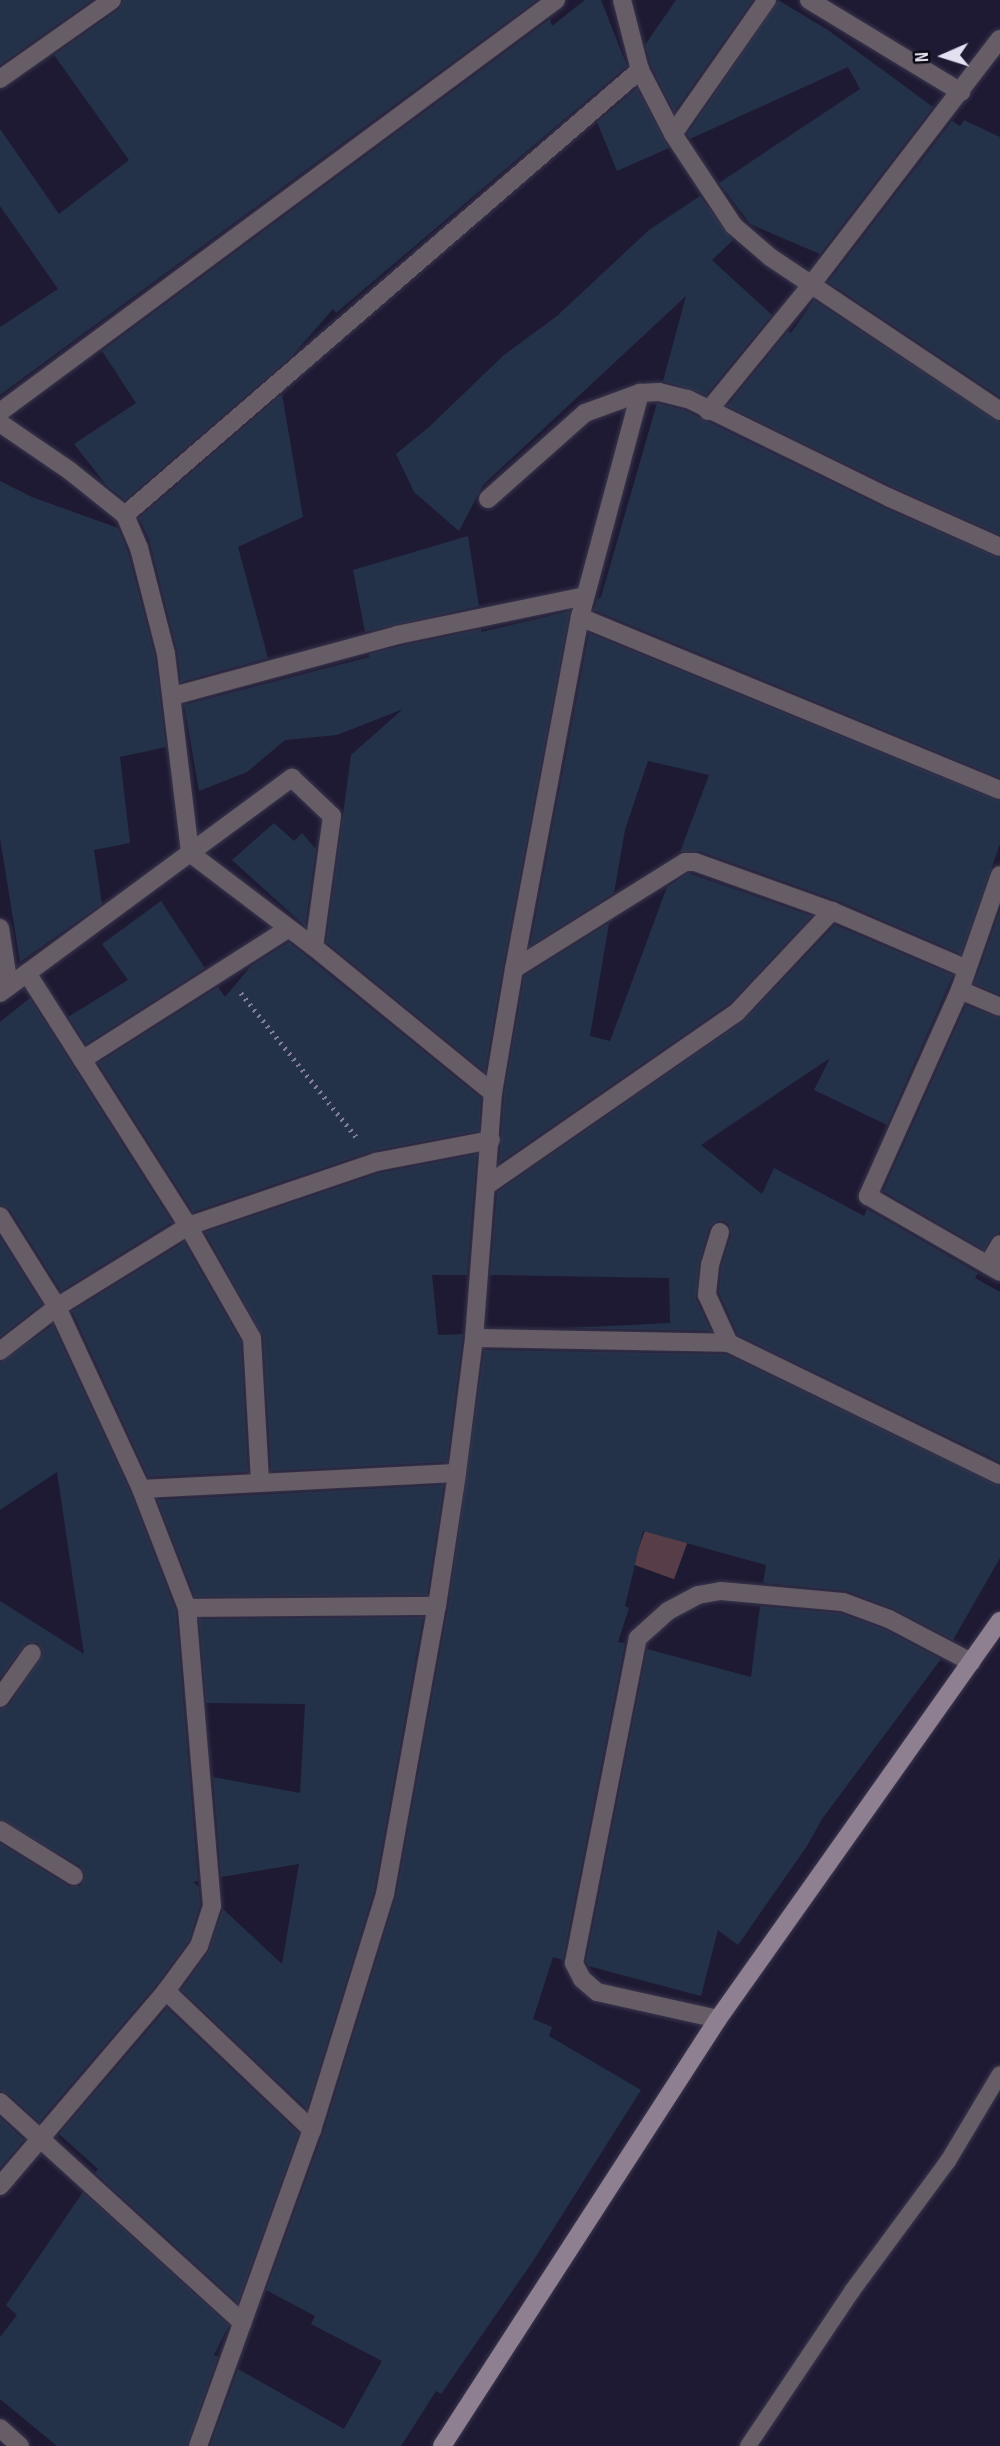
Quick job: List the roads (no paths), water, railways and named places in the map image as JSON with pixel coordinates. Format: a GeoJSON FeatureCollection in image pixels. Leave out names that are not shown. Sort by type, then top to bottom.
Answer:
{"type":"FeatureCollection","features":[{"type":"Feature","properties":{"kind":"street"},"geometry":{"type":"LineString","coordinates":[[0,79],[112,0]]}},
{"type":"Feature","properties":{"kind":"street"},"geometry":{"type":"LineString","coordinates":[[0,412],[556,0]]}},
{"type":"Feature","properties":{"kind":"street"},"geometry":{"type":"LineString","coordinates":[[622,0],[640,71],[673,134],[734,226],[769,257],[1000,411]]}},
{"type":"Feature","properties":{"kind":"street"},"geometry":{"type":"LineString","coordinates":[[673,134],[767,0]]}},
{"type":"Feature","properties":{"kind":"street"},"geometry":{"type":"LineString","coordinates":[[809,0],[961,92]]}},
{"type":"Feature","properties":{"kind":"street"},"geometry":{"type":"LineString","coordinates":[[708,411],[811,285],[1000,39]]}},
{"type":"Feature","properties":{"kind":"street"},"geometry":{"type":"LineString","coordinates":[[125,515],[640,71]]}},
{"type":"Feature","properties":{"kind":"street"},"geometry":{"type":"LineString","coordinates":[[198,2446],[312,2130],[385,1894],[437,1606],[457,1473],[474,1338],[493,1093],[514,969],[580,617],[640,393]]}},
{"type":"Feature","properties":{"kind":"street"},"geometry":{"type":"LineString","coordinates":[[488,499],[585,413],[640,393],[671,394],[1000,547]]}},
{"type":"Feature","properties":{"kind":"street"},"geometry":{"type":"LineString","coordinates":[[0,423],[70,471],[125,515],[152,587],[173,696],[190,853],[314,947],[493,1093]]}},
{"type":"Feature","properties":{"kind":"street"},"geometry":{"type":"LineString","coordinates":[[173,696],[397,635],[585,596]]}},
{"type":"Feature","properties":{"kind":"street"},"geometry":{"type":"LineString","coordinates":[[580,617],[1000,790]]}},
{"type":"Feature","properties":{"kind":"street"},"geometry":{"type":"LineString","coordinates":[[5,989],[292,778],[332,816],[314,947]]}},
{"type":"Feature","properties":{"kind":"street"},"geometry":{"type":"LineString","coordinates":[[514,969],[685,862],[695,862],[832,911],[967,969]]}},
{"type":"Feature","properties":{"kind":"street"},"geometry":{"type":"LineString","coordinates":[[1000,875],[960,990],[868,1196],[994,1269],[1000,1244]]}},
{"type":"Feature","properties":{"kind":"street"},"geometry":{"type":"LineString","coordinates":[[486,1186],[737,1012],[832,911]]}},
{"type":"Feature","properties":{"kind":"street"},"geometry":{"type":"LineString","coordinates":[[0,928],[5,989]]}},
{"type":"Feature","properties":{"kind":"street"},"geometry":{"type":"LineString","coordinates":[[82,1060],[288,929]]}},
{"type":"Feature","properties":{"kind":"street"},"geometry":{"type":"LineString","coordinates":[[27,973],[188,1226],[252,1338],[260,1481]]}},
{"type":"Feature","properties":{"kind":"street"},"geometry":{"type":"LineString","coordinates":[[960,990],[1000,1007]]}},
{"type":"Feature","properties":{"kind":"street"},"geometry":{"type":"LineString","coordinates":[[0,1352],[57,1307],[188,1226],[376,1162],[491,1140]]}},
{"type":"Feature","properties":{"kind":"street"},"geometry":{"type":"LineString","coordinates":[[0,1216],[57,1307],[141,1489],[187,1608],[212,1906],[199,1946],[166,1991],[0,2186]]}},
{"type":"Feature","properties":{"kind":"street"},"geometry":{"type":"LineString","coordinates":[[719,1232],[710,1265],[707,1294],[729,1343]]}},
{"type":"Feature","properties":{"kind":"street"},"geometry":{"type":"LineString","coordinates":[[474,1338],[729,1343],[1000,1475]]}},
{"type":"Feature","properties":{"kind":"street"},"geometry":{"type":"LineString","coordinates":[[141,1489],[457,1473]]}},
{"type":"Feature","properties":{"kind":"street"},"geometry":{"type":"LineString","coordinates":[[718,2019],[597,1992],[582,1979],[574,1963],[638,1638],[668,1611],[698,1595],[722,1591],[843,1602],[889,1619],[971,1662]]}},
{"type":"Feature","properties":{"kind":"street"},"geometry":{"type":"LineString","coordinates":[[187,1608],[437,1606]]}},
{"type":"Feature","properties":{"kind":"street"},"geometry":{"type":"LineString","coordinates":[[442,2446],[718,2019],[1000,1621]]}},
{"type":"Feature","properties":{"kind":"street"},"geometry":{"type":"LineString","coordinates":[[0,1698],[32,1653]]}},
{"type":"Feature","properties":{"kind":"street"},"geometry":{"type":"LineString","coordinates":[[0,1830],[74,1877]]}},
{"type":"Feature","properties":{"kind":"street"},"geometry":{"type":"LineString","coordinates":[[166,1991],[312,2130]]}},
{"type":"Feature","properties":{"kind":"street"},"geometry":{"type":"LineString","coordinates":[[0,2102],[243,2323]]}},
{"type":"Feature","properties":{"kind":"street"},"geometry":{"type":"LineString","coordinates":[[0,2428],[20,2446]]}},
{"type":"Feature","properties":{"kind":"lane"},"geometry":{"type":"LineString","coordinates":[[748,2446],[852,2291],[948,2161],[1000,2074]]}}]}
